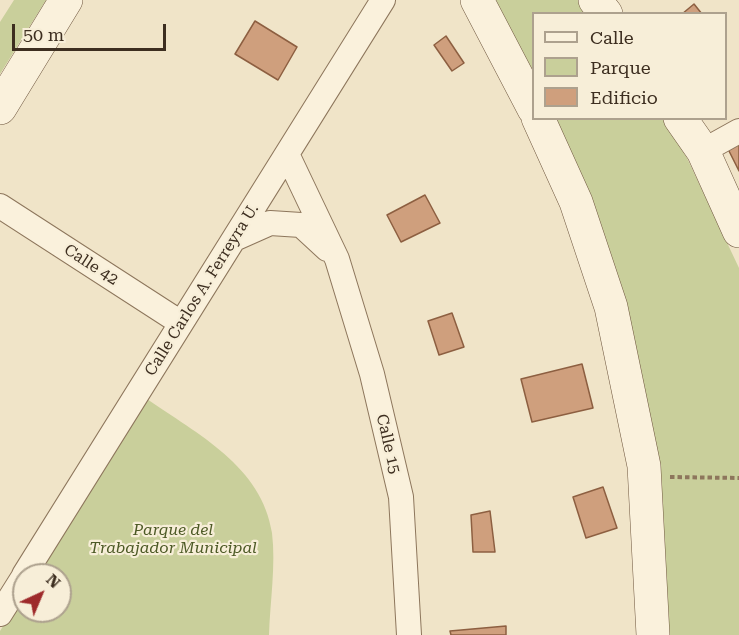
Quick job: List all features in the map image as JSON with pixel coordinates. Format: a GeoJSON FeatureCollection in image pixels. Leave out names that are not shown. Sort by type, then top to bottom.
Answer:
{"type":"FeatureCollection","features":[{"type":"Feature","properties":{"kind":"main road"},"geometry":{"type":"LineString","coordinates":[[0,108],[66,0]]}},
{"type":"Feature","properties":{"kind":"main road"},"geometry":{"type":"LineString","coordinates":[[595,0],[604,12]]}},
{"type":"Feature","properties":{"kind":"main road"},"geometry":{"type":"LineString","coordinates":[[477,5],[532,105]]}},
{"type":"Feature","properties":{"kind":"main road"},"geometry":{"type":"LineString","coordinates":[[539,120],[576,202],[611,307],[645,476],[652,635]]}},
{"type":"Feature","properties":{"kind":"main road"},"geometry":{"type":"LineString","coordinates":[[681,120],[703,151],[739,231]]}},
{"type":"Feature","properties":{"kind":"street","name":"Calle Carlos A. Ferreyra U."},"geometry":{"type":"LineString","coordinates":[[31,563],[287,154],[385,2]]}},
{"type":"Feature","properties":{"kind":"street"},"geometry":{"type":"LineString","coordinates":[[703,151],[739,131]]}},
{"type":"Feature","properties":{"kind":"street","name":"Calle 15"},"geometry":{"type":"LineString","coordinates":[[287,154],[337,259],[372,374],[401,498],[409,635]]}},
{"type":"Feature","properties":{"kind":"street","name":"Calle 42"},"geometry":{"type":"LineString","coordinates":[[0,206],[181,323]]}},
{"type":"Feature","properties":{"kind":"street","name":"Calle 15"},"geometry":{"type":"LineString","coordinates":[[234,239],[270,223],[301,225],[337,259]]}},
{"type":"Feature","properties":{"kind":"street","name":"Calle Carlos A. Ferreyra U."},"geometry":{"type":"LineString","coordinates":[[0,614],[12,594]]}},
{"type":"Feature","properties":{"kind":"path"},"geometry":{"type":"LineString","coordinates":[[645,476],[739,478]]}},
{"type":"Feature","properties":{"kind":"green space"},"geometry":{"type":"Polygon","coordinates":[[[14,0],[46,0],[0,74],[0,22],[14,0]]]}},
{"type":"Feature","properties":{"kind":"green space"},"geometry":{"type":"Polygon","coordinates":[[[496,0],[580,0],[589,12],[532,12],[532,77],[496,0]]]}},
{"type":"Feature","properties":{"kind":"green space"},"geometry":{"type":"Polygon","coordinates":[[[552,120],[664,120],[687,158],[739,268],[739,635],[661,635],[659,510],[552,120]]]}},
{"type":"Feature","properties":{"kind":"green space","name":"Parque del Trabajador Municipal"},"geometry":{"type":"Polygon","coordinates":[[[147,399],[224,454],[241,470],[266,509],[273,545],[269,635],[0,635],[0,631],[12,612],[12,623],[72,623],[72,563],[43,563],[147,399]]]}},
{"type":"Feature","properties":{"kind":"building"},"geometry":{"type":"Polygon","coordinates":[[[694,4],[700,12],[684,12],[694,4]]]}},
{"type":"Feature","properties":{"kind":"building"},"geometry":{"type":"Polygon","coordinates":[[[255,21],[297,47],[278,80],[235,54],[255,21]]]}},
{"type":"Feature","properties":{"kind":"building"},"geometry":{"type":"Polygon","coordinates":[[[446,36],[464,63],[452,71],[434,45],[446,36]]]}},
{"type":"Feature","properties":{"kind":"building"},"geometry":{"type":"Polygon","coordinates":[[[739,143],[739,171],[728,149],[739,143]]]}},
{"type":"Feature","properties":{"kind":"building"},"geometry":{"type":"Polygon","coordinates":[[[425,195],[440,223],[401,242],[387,215],[425,195]]]}},
{"type":"Feature","properties":{"kind":"building"},"geometry":{"type":"Polygon","coordinates":[[[452,313],[464,347],[439,355],[428,321],[452,313]]]}},
{"type":"Feature","properties":{"kind":"building"},"geometry":{"type":"Polygon","coordinates":[[[582,364],[593,408],[532,422],[521,379],[582,364]]]}},
{"type":"Feature","properties":{"kind":"building"},"geometry":{"type":"Polygon","coordinates":[[[603,487],[617,528],[586,538],[573,497],[603,487]]]}},
{"type":"Feature","properties":{"kind":"building"},"geometry":{"type":"Polygon","coordinates":[[[490,511],[495,552],[473,552],[471,515],[490,511]]]}},
{"type":"Feature","properties":{"kind":"building"},"geometry":{"type":"Polygon","coordinates":[[[506,626],[506,635],[451,635],[450,631],[506,626]]]}}]}
